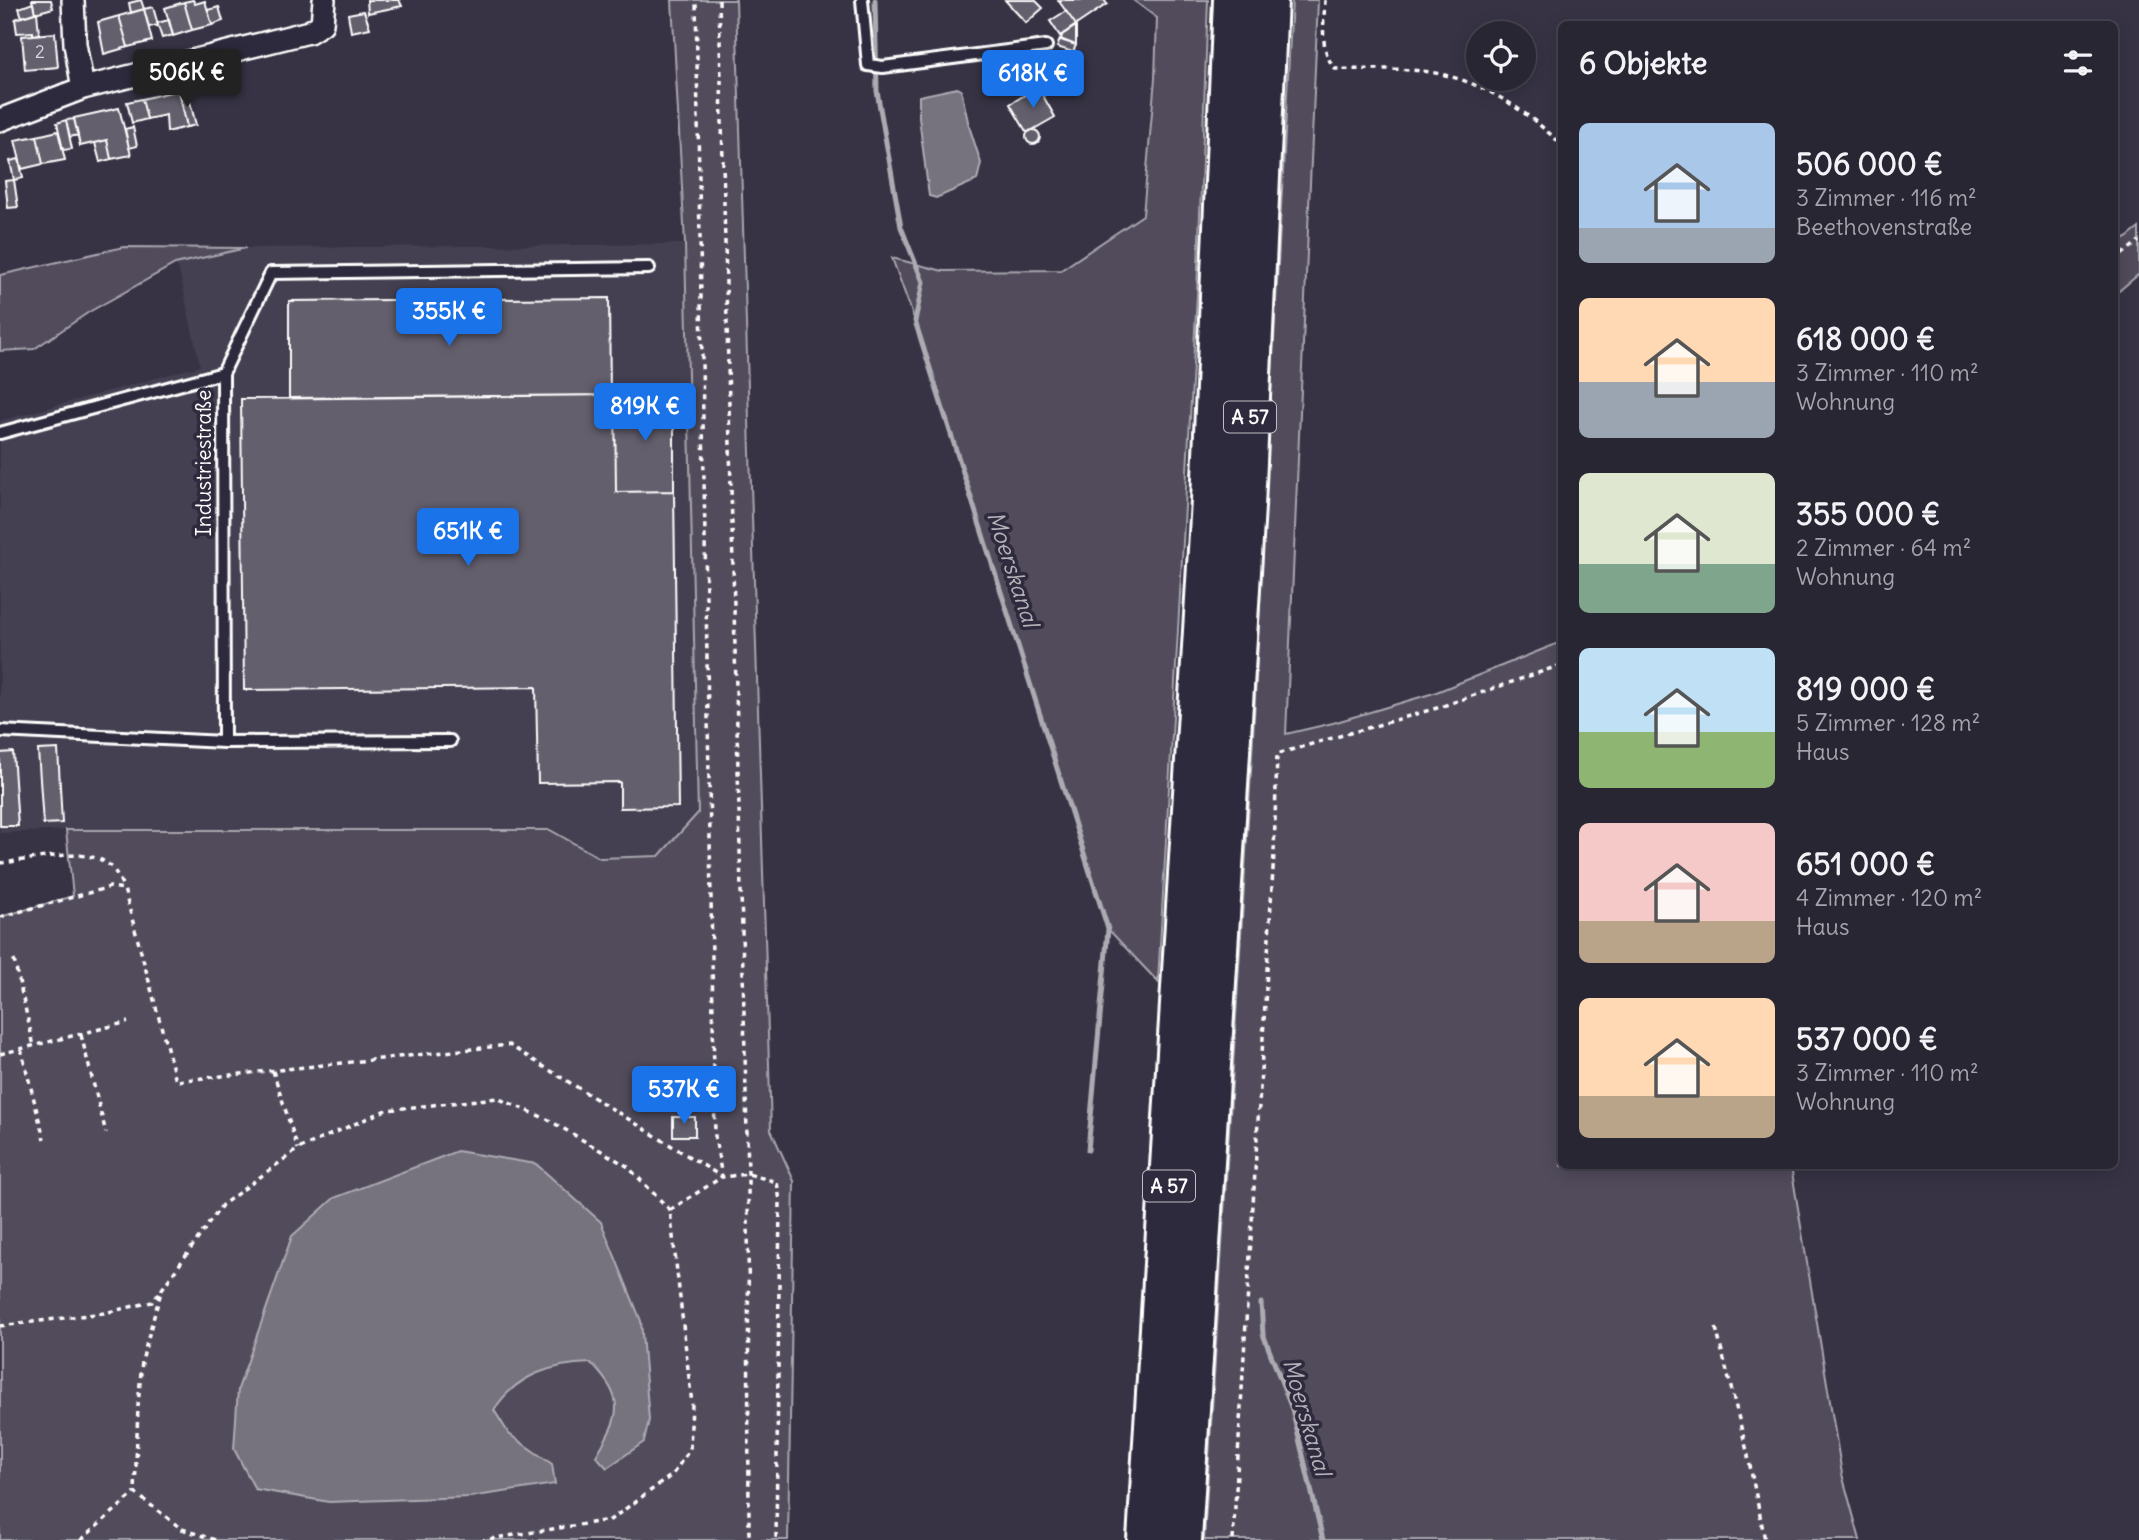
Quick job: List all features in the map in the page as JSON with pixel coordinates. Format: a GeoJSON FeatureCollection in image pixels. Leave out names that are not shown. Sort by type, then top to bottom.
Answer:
{"type":"FeatureCollection","features":[{"type":"Feature","properties":{"kind":"highway","name":"A 57"},"geometry":{"type":"LineString","coordinates":[[1147,1540],[1212,501],[1233,0]]}},
{"type":"Feature","properties":{"kind":"highway","name":"A 57"},"geometry":{"type":"LineString","coordinates":[[1182,1540],[1245,506],[1268,0]]}},
{"type":"Feature","properties":{"kind":"street"},"geometry":{"type":"LineString","coordinates":[[73,0],[75,44],[83,88]]}},
{"type":"Feature","properties":{"kind":"street"},"geometry":{"type":"LineString","coordinates":[[0,120],[83,88],[309,32],[322,24],[324,0]]}},
{"type":"Feature","properties":{"kind":"lane"},"geometry":{"type":"LineString","coordinates":[[862,0],[869,65],[883,67],[1046,46]]}},
{"type":"Feature","properties":{"kind":"lane"},"geometry":{"type":"LineString","coordinates":[[223,373],[271,273],[649,268]]}},
{"type":"Feature","properties":{"kind":"lane","name":"Industriestraße"},"geometry":{"type":"LineString","coordinates":[[0,433],[223,373],[224,742]]}},
{"type":"Feature","properties":{"kind":"lane"},"geometry":{"type":"LineString","coordinates":[[0,731],[224,742],[450,741]]}},
{"type":"Feature","properties":{"kind":"path"},"geometry":{"type":"LineString","coordinates":[[696,0],[715,1137],[722,1177]]}},
{"type":"Feature","properties":{"kind":"path"},"geometry":{"type":"LineString","coordinates":[[719,0],[748,1174],[749,1540]]}},
{"type":"Feature","properties":{"kind":"path"},"geometry":{"type":"LineString","coordinates":[[1325,0],[1326,58],[1335,69],[1412,69],[1467,82],[1517,106],[1558,141]]}},
{"type":"Feature","properties":{"kind":"path"},"geometry":{"type":"LineString","coordinates":[[2118,258],[2139,241]]}},
{"type":"Feature","properties":{"kind":"path"},"geometry":{"type":"LineString","coordinates":[[1233,1540],[1274,853],[1277,754],[1437,708],[1558,666]]}},
{"type":"Feature","properties":{"kind":"path"},"geometry":{"type":"LineString","coordinates":[[0,863],[66,856],[96,858],[118,874],[176,1081],[509,1045],[722,1177]]}},
{"type":"Feature","properties":{"kind":"path"},"geometry":{"type":"LineString","coordinates":[[0,917],[110,887],[124,889]]}},
{"type":"Feature","properties":{"kind":"path"},"geometry":{"type":"LineString","coordinates":[[14,960],[34,1046]]}},
{"type":"Feature","properties":{"kind":"path"},"geometry":{"type":"LineString","coordinates":[[0,1054],[107,1028],[106,1025],[128,1022]]}},
{"type":"Feature","properties":{"kind":"path"},"geometry":{"type":"LineString","coordinates":[[80,1035],[106,1133]]}},
{"type":"Feature","properties":{"kind":"path"},"geometry":{"type":"LineString","coordinates":[[21,1049],[44,1139]]}},
{"type":"Feature","properties":{"kind":"path"},"geometry":{"type":"LineString","coordinates":[[273,1070],[298,1149]]}},
{"type":"Feature","properties":{"kind":"path"},"geometry":{"type":"LineString","coordinates":[[0,1326],[104,1313],[152,1302],[222,1205],[298,1149],[386,1110],[497,1098],[547,1119],[626,1166],[670,1210],[692,1404],[690,1449],[672,1475],[610,1520],[483,1540]]}},
{"type":"Feature","properties":{"kind":"path"},"geometry":{"type":"LineString","coordinates":[[670,1210],[722,1177],[748,1174],[777,1182],[780,1201],[776,1540]]}},
{"type":"Feature","properties":{"kind":"path"},"geometry":{"type":"LineString","coordinates":[[82,1540],[135,1493],[142,1361],[162,1289]]}},
{"type":"Feature","properties":{"kind":"path"},"geometry":{"type":"LineString","coordinates":[[1716,1328],[1747,1451],[1765,1540]]}},
{"type":"Feature","properties":{"kind":"path"},"geometry":{"type":"LineString","coordinates":[[135,1493],[182,1529],[215,1540]]}},
{"type":"Feature","properties":{"kind":"shaded area"},"geometry":{"type":"Polygon","coordinates":[[[672,0],[736,0],[771,1130],[794,1181],[788,1540],[0,1540],[0,917],[73,896],[66,830],[550,830],[600,858],[659,856],[698,813],[685,244],[672,0]]]}},
{"type":"Feature","properties":{"kind":"shaded area"},"geometry":{"type":"Polygon","coordinates":[[[1133,0],[1208,0],[1197,295],[1158,982],[1108,929],[915,321],[892,258],[943,271],[1061,270],[1143,215],[1155,78],[1157,18],[1133,0]]]}},
{"type":"Feature","properties":{"kind":"shaded area"},"geometry":{"type":"Polygon","coordinates":[[[1292,0],[1318,0],[1286,734],[1434,693],[1558,643],[1558,1169],[1791,1169],[1842,1474],[1860,1540],[1204,1540],[1252,755],[1292,0]]]}},
{"type":"Feature","properties":{"kind":"shaded area"},"geometry":{"type":"Polygon","coordinates":[[[957,88],[961,90],[981,163],[977,180],[936,198],[929,196],[919,118],[919,96],[957,88]]]}},
{"type":"Feature","properties":{"kind":"shaded area"},"geometry":{"type":"Polygon","coordinates":[[[2139,228],[2139,274],[2118,292],[2118,245],[2139,228]]]}},
{"type":"Feature","properties":{"kind":"shaded area"},"geometry":{"type":"Polygon","coordinates":[[[685,244],[698,813],[659,856],[600,858],[550,830],[66,830],[0,833],[0,421],[200,366],[179,270],[175,264],[246,248],[685,244]]]}},
{"type":"Feature","properties":{"kind":"shaded area"},"geometry":{"type":"Polygon","coordinates":[[[124,247],[246,248],[175,264],[89,312],[34,349],[0,351],[0,275],[124,247]]]}},
{"type":"Feature","properties":{"kind":"shaded area"},"geometry":{"type":"Polygon","coordinates":[[[457,1151],[536,1164],[601,1222],[641,1321],[649,1420],[644,1442],[607,1468],[596,1456],[615,1418],[615,1398],[591,1363],[576,1364],[549,1369],[524,1380],[503,1398],[494,1410],[509,1434],[552,1464],[555,1484],[470,1497],[329,1502],[255,1489],[234,1449],[238,1389],[292,1236],[334,1198],[457,1151]]]}},
{"type":"Feature","properties":{"kind":"building"},"geometry":{"type":"Polygon","coordinates":[[[32,0],[51,0],[53,8],[35,13],[32,0]]]}},
{"type":"Feature","properties":{"kind":"building"},"geometry":{"type":"Polygon","coordinates":[[[141,0],[144,9],[131,13],[129,3],[141,0]]]}},
{"type":"Feature","properties":{"kind":"building"},"geometry":{"type":"Polygon","coordinates":[[[193,0],[195,4],[205,1],[212,25],[192,30],[184,2],[193,0]]]}},
{"type":"Feature","properties":{"kind":"building"},"geometry":{"type":"Polygon","coordinates":[[[367,0],[399,0],[402,6],[368,13],[367,0]]]}},
{"type":"Feature","properties":{"kind":"building"},"geometry":{"type":"Polygon","coordinates":[[[1005,0],[1035,0],[1043,8],[1026,23],[1005,0]]]}},
{"type":"Feature","properties":{"kind":"building"},"geometry":{"type":"Polygon","coordinates":[[[1058,0],[1104,0],[1107,4],[1076,25],[1058,0]]]}},
{"type":"Feature","properties":{"kind":"building"},"geometry":{"type":"Polygon","coordinates":[[[184,2],[192,30],[173,36],[165,8],[184,2]]]}},
{"type":"Feature","properties":{"kind":"building"},"geometry":{"type":"Polygon","coordinates":[[[33,3],[35,13],[22,17],[19,8],[33,3]]]}},
{"type":"Feature","properties":{"kind":"building"},"geometry":{"type":"Polygon","coordinates":[[[153,7],[158,25],[149,27],[144,9],[153,7]]]}},
{"type":"Feature","properties":{"kind":"building"},"geometry":{"type":"Polygon","coordinates":[[[219,7],[223,21],[212,25],[208,10],[219,7]]]}},
{"type":"Feature","properties":{"kind":"building"},"geometry":{"type":"Polygon","coordinates":[[[144,9],[152,41],[128,47],[119,16],[144,9]]]}},
{"type":"Feature","properties":{"kind":"building"},"geometry":{"type":"Polygon","coordinates":[[[364,11],[370,28],[351,32],[348,14],[364,11]]]}},
{"type":"Feature","properties":{"kind":"building"},"geometry":{"type":"Polygon","coordinates":[[[1066,11],[1076,25],[1060,36],[1050,21],[1066,11]]]}},
{"type":"Feature","properties":{"kind":"building"},"geometry":{"type":"Polygon","coordinates":[[[37,12],[39,34],[17,33],[15,19],[37,12]]]}},
{"type":"Feature","properties":{"kind":"building"},"geometry":{"type":"Polygon","coordinates":[[[119,16],[128,47],[104,54],[98,22],[119,16]]]}},
{"type":"Feature","properties":{"kind":"building"},"geometry":{"type":"Polygon","coordinates":[[[169,20],[173,35],[162,38],[157,23],[169,20]]]}},
{"type":"Feature","properties":{"kind":"building"},"geometry":{"type":"Polygon","coordinates":[[[1076,26],[1076,45],[1061,40],[1062,35],[1076,26]]]}},
{"type":"Feature","properties":{"kind":"building"},"geometry":{"type":"Polygon","coordinates":[[[55,33],[58,67],[25,70],[22,36],[55,33]]]}},
{"type":"Feature","properties":{"kind":"building"},"geometry":{"type":"Polygon","coordinates":[[[1060,39],[1076,45],[1073,52],[1057,47],[1060,39]]]}},
{"type":"Feature","properties":{"kind":"building"},"geometry":{"type":"Polygon","coordinates":[[[1048,61],[1061,81],[1054,85],[1041,65],[1048,61]]]}},
{"type":"Feature","properties":{"kind":"building"},"geometry":{"type":"Polygon","coordinates":[[[1038,87],[1055,117],[1027,133],[1010,104],[1038,87]]]}},
{"type":"Feature","properties":{"kind":"building"},"geometry":{"type":"Polygon","coordinates":[[[179,90],[187,127],[167,132],[166,115],[147,119],[142,99],[179,90]]]}},
{"type":"Feature","properties":{"kind":"building"},"geometry":{"type":"Polygon","coordinates":[[[187,90],[196,125],[187,127],[179,91],[187,90]]]}},
{"type":"Feature","properties":{"kind":"building"},"geometry":{"type":"Polygon","coordinates":[[[142,99],[147,119],[132,123],[127,102],[142,99]]]}},
{"type":"Feature","properties":{"kind":"building"},"geometry":{"type":"Polygon","coordinates":[[[119,108],[131,155],[111,159],[107,140],[80,146],[74,118],[119,108]]]}},
{"type":"Feature","properties":{"kind":"building"},"geometry":{"type":"Polygon","coordinates":[[[74,119],[78,135],[70,137],[66,120],[74,119]]]}},
{"type":"Feature","properties":{"kind":"building"},"geometry":{"type":"Polygon","coordinates":[[[66,120],[72,149],[63,150],[57,123],[66,120]]]}},
{"type":"Feature","properties":{"kind":"building"},"geometry":{"type":"Polygon","coordinates":[[[133,127],[137,146],[129,148],[125,129],[133,127]]]}},
{"type":"Feature","properties":{"kind":"building"},"geometry":{"type":"Polygon","coordinates":[[[1030,130],[1036,130],[1040,137],[1036,144],[1030,144],[1026,140],[1026,134],[1030,130]]]}},
{"type":"Feature","properties":{"kind":"building"},"geometry":{"type":"Polygon","coordinates":[[[58,131],[65,160],[43,164],[37,136],[58,131]]]}},
{"type":"Feature","properties":{"kind":"building"},"geometry":{"type":"Polygon","coordinates":[[[37,136],[43,164],[22,169],[15,140],[37,136]]]}},
{"type":"Feature","properties":{"kind":"building"},"geometry":{"type":"Polygon","coordinates":[[[107,140],[111,159],[100,162],[95,143],[107,140]]]}},
{"type":"Feature","properties":{"kind":"building"},"geometry":{"type":"Polygon","coordinates":[[[19,159],[23,178],[14,180],[10,161],[19,159]]]}},
{"type":"Feature","properties":{"kind":"building"},"geometry":{"type":"Polygon","coordinates":[[[14,180],[18,207],[8,208],[5,181],[14,180]]]}},
{"type":"Feature","properties":{"kind":"building"},"geometry":{"type":"Polygon","coordinates":[[[609,298],[610,395],[289,398],[289,301],[609,298]]]}},
{"type":"Feature","properties":{"kind":"building"},"geometry":{"type":"Polygon","coordinates":[[[674,394],[674,491],[616,492],[615,395],[674,394]]]}},
{"type":"Feature","properties":{"kind":"building"},"geometry":{"type":"Polygon","coordinates":[[[615,395],[616,492],[674,491],[678,807],[620,808],[620,782],[538,783],[536,687],[244,690],[241,399],[615,395]]]}},
{"type":"Feature","properties":{"kind":"building"},"geometry":{"type":"Polygon","coordinates":[[[58,749],[62,823],[43,824],[38,750],[58,749]]]}},
{"type":"Feature","properties":{"kind":"building"},"geometry":{"type":"Polygon","coordinates":[[[13,752],[18,826],[0,826],[0,753],[13,752]]]}},
{"type":"Feature","properties":{"kind":"building"},"geometry":{"type":"Polygon","coordinates":[[[673,1117],[695,1117],[695,1136],[673,1136],[673,1117]]]}},
{"type":"Feature","properties":{"kind":"waterway","name":"Moerskanal"},"geometry":{"type":"LineString","coordinates":[[875,0],[877,91],[901,227],[923,282],[915,321],[1108,929],[1088,1150]]}},
{"type":"Feature","properties":{"kind":"waterway","name":"Moerskanal"},"geometry":{"type":"LineString","coordinates":[[1261,1303],[1263,1334],[1292,1409],[1323,1540]]}}]}
